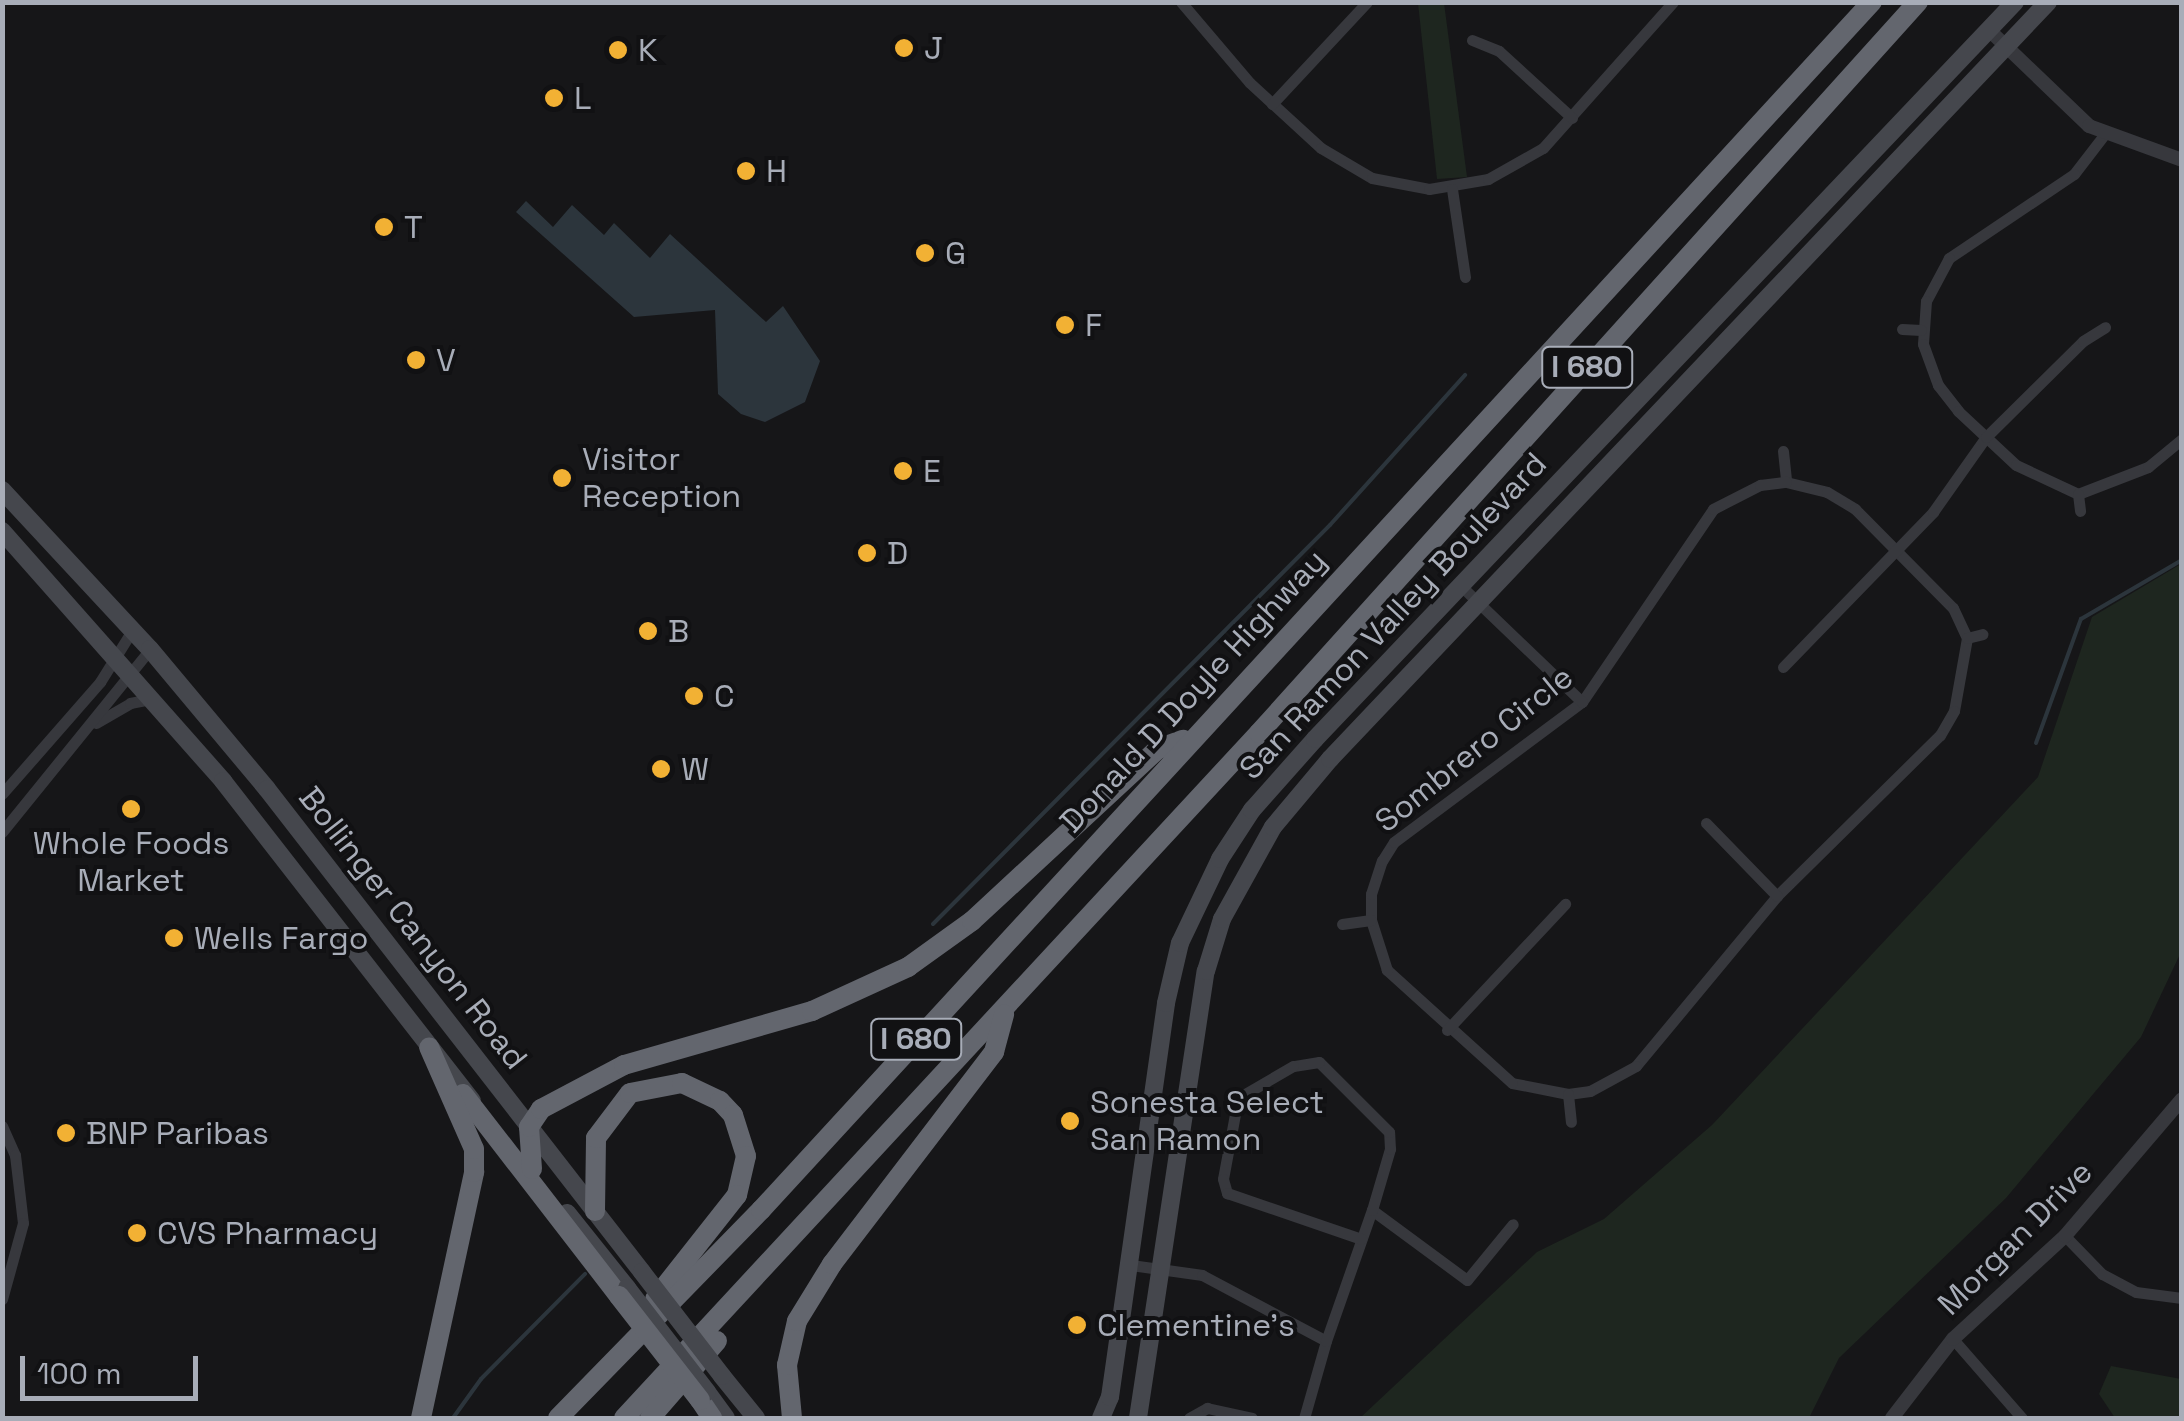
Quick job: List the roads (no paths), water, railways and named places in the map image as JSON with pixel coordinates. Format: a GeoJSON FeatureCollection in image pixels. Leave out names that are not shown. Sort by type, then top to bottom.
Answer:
{"type":"FeatureCollection","features":[{"type":"Feature","properties":{"kind":"highway","name":"Donald D Doyle Highway"},"geometry":{"type":"LineString","coordinates":[[558,1418],[761,1210],[1189,738],[1872,2]]}},
{"type":"Feature","properties":{"kind":"highway","name":"I 680"},"geometry":{"type":"LineString","coordinates":[[624,1418],[1004,1009],[1918,2]]}},
{"type":"Feature","properties":{"kind":"highway"},"geometry":{"type":"LineString","coordinates":[[532,1169],[529,1127],[541,1109],[624,1065],[812,1011],[908,968],[972,921],[1158,749],[1189,738]]}},
{"type":"Feature","properties":{"kind":"highway"},"geometry":{"type":"LineString","coordinates":[[792,1418],[787,1365],[797,1320],[832,1264],[994,1052],[1004,1009]]}},
{"type":"Feature","properties":{"kind":"highway"},"geometry":{"type":"LineString","coordinates":[[421,1418],[474,1160],[429,1047]]}},
{"type":"Feature","properties":{"kind":"highway"},"geometry":{"type":"LineString","coordinates":[[596,1211],[596,1138],[630,1092],[682,1083],[702,1089],[733,1115],[746,1156],[738,1195],[641,1315],[636,1334]]}},
{"type":"Feature","properties":{"kind":"highway"},"geometry":{"type":"LineString","coordinates":[[460,1087],[470,1110],[623,1292],[703,1396],[712,1418]]}},
{"type":"Feature","properties":{"kind":"highway"},"geometry":{"type":"LineString","coordinates":[[650,1418],[723,1334],[724,1314]]}},
{"type":"Feature","properties":{"kind":"main road","name":"San Ramon Valley Boulevard"},"geometry":{"type":"LineString","coordinates":[[1101,1418],[1131,1265],[1166,1003],[1190,917],[1252,810],[1460,585],[2014,2]]}},
{"type":"Feature","properties":{"kind":"main road","name":"San Ramon Valley Boulevard"},"geometry":{"type":"LineString","coordinates":[[1138,1418],[1164,1270],[1206,971],[1222,919],[1273,827],[1479,603],[2048,2]]}},
{"type":"Feature","properties":{"kind":"main road","name":"Bollinger Canyon Road"},"geometry":{"type":"LineString","coordinates":[[2,490],[150,648],[756,1418]]}},
{"type":"Feature","properties":{"kind":"main road","name":"Bollinger Canyon Road"},"geometry":{"type":"LineString","coordinates":[[2,531],[131,673],[460,1087],[532,1169],[623,1292]]}},
{"type":"Feature","properties":{"kind":"main road"},"geometry":{"type":"LineString","coordinates":[[703,1396],[726,1418]]}},
{"type":"Feature","properties":{"kind":"street"},"geometry":{"type":"LineString","coordinates":[[1181,2],[1272,104],[1355,170],[1409,187],[1452,189],[1518,165],[1572,118],[1672,2]]}},
{"type":"Feature","properties":{"kind":"street"},"geometry":{"type":"LineString","coordinates":[[1272,104],[1367,2]]}},
{"type":"Feature","properties":{"kind":"street"},"geometry":{"type":"LineString","coordinates":[[1988,30],[2104,135],[2182,160]]}},
{"type":"Feature","properties":{"kind":"street"},"geometry":{"type":"LineString","coordinates":[[1472,40],[1499,51],[1572,118]]}},
{"type":"Feature","properties":{"kind":"street"},"geometry":{"type":"LineString","coordinates":[[2104,135],[2074,174],[1956,249],[1930,288],[1921,330],[1938,385],[1986,437],[2016,465],[2078,494],[2148,467],[2182,439]]}},
{"type":"Feature","properties":{"kind":"street"},"geometry":{"type":"LineString","coordinates":[[1452,189],[1465,277]]}},
{"type":"Feature","properties":{"kind":"street"},"geometry":{"type":"LineString","coordinates":[[1783,666],[1900,550],[1986,437],[2105,327]]}},
{"type":"Feature","properties":{"kind":"street"},"geometry":{"type":"LineString","coordinates":[[1902,329],[1921,330]]}},
{"type":"Feature","properties":{"kind":"street"},"geometry":{"type":"LineString","coordinates":[[1570,1122],[1568,1094],[1590,1091],[1636,1066],[1778,896],[1940,735],[1962,687],[1967,638],[1943,595],[1900,550],[1826,492],[1786,482],[1783,451]]}},
{"type":"Feature","properties":{"kind":"street","name":"Sombrero Circle"},"geometry":{"type":"LineString","coordinates":[[1568,1094],[1512,1083],[1446,1030],[1387,970],[1371,920],[1371,894],[1394,842],[1582,702],[1713,509],[1760,485],[1786,482]]}},
{"type":"Feature","properties":{"kind":"street"},"geometry":{"type":"LineString","coordinates":[[2078,494],[2080,512]]}},
{"type":"Feature","properties":{"kind":"street"},"geometry":{"type":"LineString","coordinates":[[1460,585],[1582,702]]}},
{"type":"Feature","properties":{"kind":"street"},"geometry":{"type":"LineString","coordinates":[[2,794],[100,682],[133,629]]}},
{"type":"Feature","properties":{"kind":"street"},"geometry":{"type":"LineString","coordinates":[[1967,638],[1983,634]]}},
{"type":"Feature","properties":{"kind":"street"},"geometry":{"type":"LineString","coordinates":[[2,832],[150,648]]}},
{"type":"Feature","properties":{"kind":"street"},"geometry":{"type":"LineString","coordinates":[[88,728],[130,702],[152,699]]}},
{"type":"Feature","properties":{"kind":"street"},"geometry":{"type":"LineString","coordinates":[[1706,823],[1778,896]]}},
{"type":"Feature","properties":{"kind":"street"},"geometry":{"type":"LineString","coordinates":[[1446,1030],[1564,904]]}},
{"type":"Feature","properties":{"kind":"street"},"geometry":{"type":"LineString","coordinates":[[1342,924],[1371,920]]}},
{"type":"Feature","properties":{"kind":"street"},"geometry":{"type":"LineString","coordinates":[[1304,1418],[1390,1149],[1388,1132],[1319,1062],[1292,1066],[1238,1098],[1223,1179],[1227,1193],[1361,1239]]}},
{"type":"Feature","properties":{"kind":"street","name":"Morgan Drive"},"geometry":{"type":"LineString","coordinates":[[1892,1418],[1953,1340],[2065,1236],[2182,1099]]}},
{"type":"Feature","properties":{"kind":"street"},"geometry":{"type":"LineString","coordinates":[[2,1126],[15,1155],[23,1223],[2,1299]]}},
{"type":"Feature","properties":{"kind":"street"},"geometry":{"type":"LineString","coordinates":[[1372,1210],[1468,1280],[1513,1224]]}},
{"type":"Feature","properties":{"kind":"street"},"geometry":{"type":"LineString","coordinates":[[2065,1236],[2102,1274],[2136,1292],[2182,1298]]}},
{"type":"Feature","properties":{"kind":"street"},"geometry":{"type":"LineString","coordinates":[[1131,1265],[1202,1275],[1326,1341]]}},
{"type":"Feature","properties":{"kind":"street"},"geometry":{"type":"LineString","coordinates":[[1953,1340],[2022,1418]]}},
{"type":"Feature","properties":{"kind":"street"},"geometry":{"type":"LineString","coordinates":[[1189,1418],[1206,1408],[1252,1418]]}},
{"type":"Feature","properties":{"kind":"waterway"},"geometry":{"type":"LineString","coordinates":[[933,924],[1330,525],[1465,375]]}},
{"type":"Feature","properties":{"kind":"waterway"},"geometry":{"type":"LineString","coordinates":[[2036,743],[2081,619],[2182,560]]}},
{"type":"Feature","properties":{"kind":"waterway"},"geometry":{"type":"LineString","coordinates":[[453,1418],[481,1379],[585,1274]]}},
{"type":"Feature","properties":{"kind":"place","name":"J"},"geometry":{"type":"Point","coordinates":[904,48]}},
{"type":"Feature","properties":{"kind":"place","name":"K"},"geometry":{"type":"Point","coordinates":[618,50]}},
{"type":"Feature","properties":{"kind":"place","name":"L"},"geometry":{"type":"Point","coordinates":[554,98]}},
{"type":"Feature","properties":{"kind":"place","name":"H"},"geometry":{"type":"Point","coordinates":[746,171]}},
{"type":"Feature","properties":{"kind":"place","name":"T"},"geometry":{"type":"Point","coordinates":[384,227]}},
{"type":"Feature","properties":{"kind":"place","name":"G"},"geometry":{"type":"Point","coordinates":[925,253]}},
{"type":"Feature","properties":{"kind":"place","name":"F"},"geometry":{"type":"Point","coordinates":[1065,325]}},
{"type":"Feature","properties":{"kind":"place","name":"V"},"geometry":{"type":"Point","coordinates":[416,360]}},
{"type":"Feature","properties":{"kind":"place","name":"E"},"geometry":{"type":"Point","coordinates":[903,471]}},
{"type":"Feature","properties":{"kind":"place","name":"Visitor Reception"},"geometry":{"type":"Point","coordinates":[562,478]}},
{"type":"Feature","properties":{"kind":"place","name":"D"},"geometry":{"type":"Point","coordinates":[867,553]}},
{"type":"Feature","properties":{"kind":"place","name":"B"},"geometry":{"type":"Point","coordinates":[648,631]}},
{"type":"Feature","properties":{"kind":"place","name":"C"},"geometry":{"type":"Point","coordinates":[694,696]}},
{"type":"Feature","properties":{"kind":"place","name":"W"},"geometry":{"type":"Point","coordinates":[661,769]}},
{"type":"Feature","properties":{"kind":"place","name":"Whole Foods Market"},"geometry":{"type":"Point","coordinates":[131,809]}},
{"type":"Feature","properties":{"kind":"place","name":"Wells Fargo"},"geometry":{"type":"Point","coordinates":[174,938]}},
{"type":"Feature","properties":{"kind":"place","name":"Sonesta Select San Ramon"},"geometry":{"type":"Point","coordinates":[1070,1121]}},
{"type":"Feature","properties":{"kind":"place","name":"BNP Paribas"},"geometry":{"type":"Point","coordinates":[66,1133]}},
{"type":"Feature","properties":{"kind":"place","name":"CVS Pharmacy"},"geometry":{"type":"Point","coordinates":[137,1233]}},
{"type":"Feature","properties":{"kind":"place","name":"Clementine's"},"geometry":{"type":"Point","coordinates":[1077,1325]}}]}
